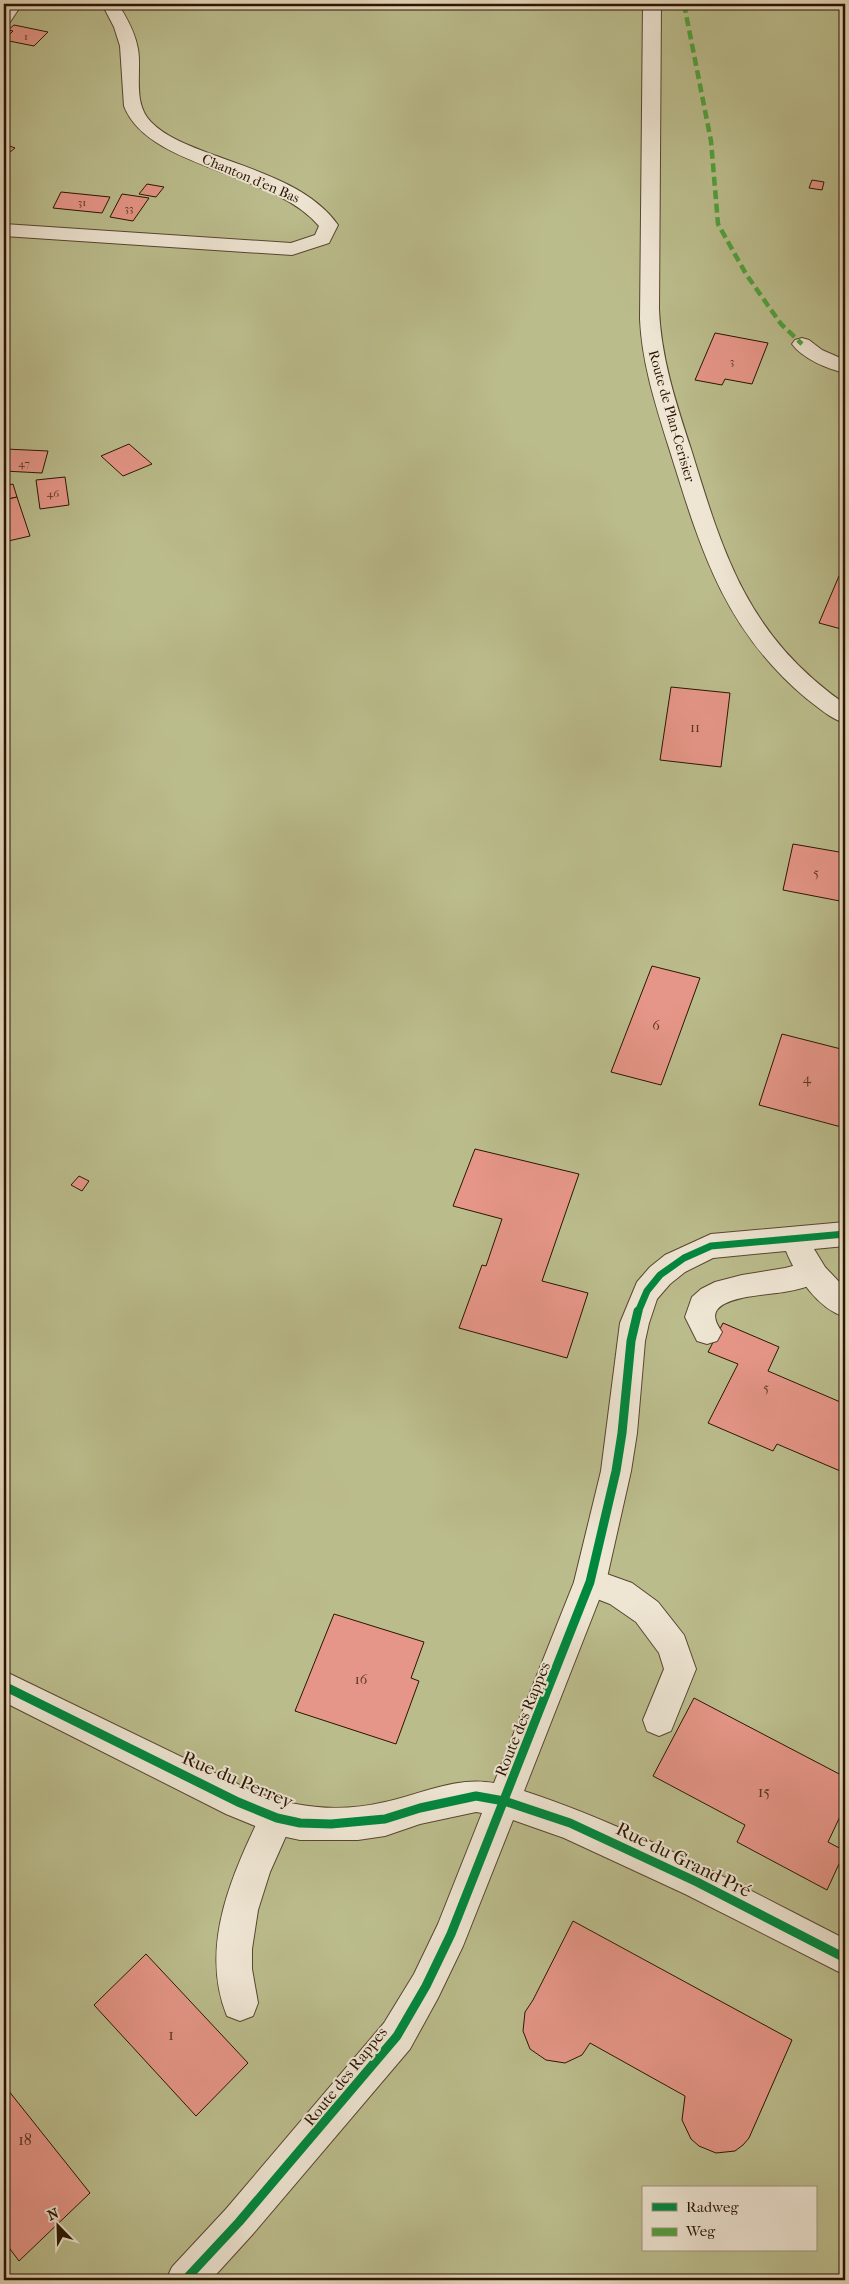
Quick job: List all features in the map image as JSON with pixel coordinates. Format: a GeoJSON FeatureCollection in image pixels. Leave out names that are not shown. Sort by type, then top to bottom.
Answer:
{"type":"FeatureCollection","features":[{"type":"Feature","properties":{"kind":"street"},"geometry":{"type":"LineString","coordinates":[[4,18],[13,4]]}},
{"type":"Feature","properties":{"kind":"street","name":"Chanton d'en Bas"},"geometry":{"type":"LineString","coordinates":[[4,230],[292,249],[317,242],[326,237],[329,230],[328,222],[322,214],[300,198],[182,149],[166,141],[142,124],[131,107],[128,40],[118,16],[110,4]]}},
{"type":"Feature","properties":{"kind":"street","name":"Route de Plan-Cerisier"},"geometry":{"type":"LineString","coordinates":[[652,4],[653,39],[649,213],[650,311],[652,341],[657,369],[703,523],[725,578],[757,630],[782,661],[810,690],[845,715]]}},
{"type":"Feature","properties":{"kind":"street"},"geometry":{"type":"LineString","coordinates":[[802,344],[815,354],[845,367]]}},
{"type":"Feature","properties":{"kind":"street","name":"Route des Rappes"},"geometry":{"type":"LineString","coordinates":[[185,2280],[239,2222],[360,2082],[397,2036],[426,1986],[451,1934],[590,1582],[615,1480],[630,1344],[639,1310],[647,1292],[659,1277],[674,1264],[698,1251],[732,1243],[845,1234]]}},
{"type":"Feature","properties":{"kind":"street"},"geometry":{"type":"LineString","coordinates":[[796,1238],[801,1256],[812,1273],[828,1291],[845,1305]]}},
{"type":"Feature","properties":{"kind":"street"},"geometry":{"type":"LineString","coordinates":[[707,1332],[700,1323],[700,1313],[705,1302],[716,1293],[745,1285],[786,1280],[812,1273]]}},
{"type":"Feature","properties":{"kind":"street"},"geometry":{"type":"LineString","coordinates":[[590,1582],[620,1592],[647,1612],[673,1646],[680,1669],[659,1720]]}},
{"type":"Feature","properties":{"kind":"street","name":"Rue du Perrey"},"geometry":{"type":"LineString","coordinates":[[4,1686],[238,1802],[277,1818],[300,1823],[358,1823],[385,1819],[420,1808],[476,1796],[504,1801]]}},
{"type":"Feature","properties":{"kind":"street","name":"Rue du Grand Pré"},"geometry":{"type":"LineString","coordinates":[[504,1801],[570,1823],[697,1882],[845,1958]]}},
{"type":"Feature","properties":{"kind":"street"},"geometry":{"type":"LineString","coordinates":[[240,2003],[234,1971],[234,1944],[242,1897],[277,1818]]}},
{"type":"Feature","properties":{"kind":"green space"},"geometry":{"type":"Polygon","coordinates":[[[4,4],[845,4],[845,2280],[4,2280],[4,4]]]}},
{"type":"Feature","properties":{"kind":"building"},"geometry":{"type":"Polygon","coordinates":[[[14,25],[48,32],[34,46],[4,40],[13,31],[8,30],[14,25]]]}},
{"type":"Feature","properties":{"kind":"building"},"geometry":{"type":"Polygon","coordinates":[[[4,144],[15,148],[4,157],[4,144]]]}},
{"type":"Feature","properties":{"kind":"building"},"geometry":{"type":"Polygon","coordinates":[[[812,180],[824,182],[822,190],[809,188],[812,180]]]}},
{"type":"Feature","properties":{"kind":"building"},"geometry":{"type":"Polygon","coordinates":[[[147,184],[164,187],[156,197],[139,194],[147,184]]]}},
{"type":"Feature","properties":{"kind":"building"},"geometry":{"type":"Polygon","coordinates":[[[61,192],[110,197],[102,213],[53,208],[61,192]]]}},
{"type":"Feature","properties":{"kind":"building"},"geometry":{"type":"Polygon","coordinates":[[[122,194],[149,198],[133,221],[110,217],[122,194]]]}},
{"type":"Feature","properties":{"kind":"building"},"geometry":{"type":"Polygon","coordinates":[[[715,333],[768,343],[752,384],[725,379],[722,385],[695,380],[715,333]]]}},
{"type":"Feature","properties":{"kind":"building"},"geometry":{"type":"Polygon","coordinates":[[[129,444],[152,464],[123,476],[101,456],[129,444]]]}},
{"type":"Feature","properties":{"kind":"building"},"geometry":{"type":"Polygon","coordinates":[[[6,449],[48,451],[42,473],[4,471],[6,449]]]}},
{"type":"Feature","properties":{"kind":"building"},"geometry":{"type":"Polygon","coordinates":[[[65,477],[69,505],[40,509],[36,480],[65,477]]]}},
{"type":"Feature","properties":{"kind":"building"},"geometry":{"type":"Polygon","coordinates":[[[13,484],[17,497],[4,500],[4,486],[13,484]]]}},
{"type":"Feature","properties":{"kind":"building"},"geometry":{"type":"Polygon","coordinates":[[[17,497],[30,536],[4,542],[4,500],[17,497]]]}},
{"type":"Feature","properties":{"kind":"building"},"geometry":{"type":"Polygon","coordinates":[[[839,576],[845,578],[845,630],[819,623],[839,576]]]}},
{"type":"Feature","properties":{"kind":"building"},"geometry":{"type":"Polygon","coordinates":[[[671,687],[730,693],[721,767],[660,760],[671,687]]]}},
{"type":"Feature","properties":{"kind":"building"},"geometry":{"type":"Polygon","coordinates":[[[793,844],[845,853],[845,902],[783,890],[793,844]]]}},
{"type":"Feature","properties":{"kind":"building"},"geometry":{"type":"Polygon","coordinates":[[[652,966],[700,978],[661,1085],[611,1072],[652,966]]]}},
{"type":"Feature","properties":{"kind":"building"},"geometry":{"type":"Polygon","coordinates":[[[782,1034],[845,1050],[845,1128],[759,1105],[782,1034]]]}},
{"type":"Feature","properties":{"kind":"building"},"geometry":{"type":"Polygon","coordinates":[[[475,1149],[579,1174],[542,1281],[588,1293],[567,1358],[459,1328],[482,1265],[486,1266],[502,1219],[453,1206],[475,1149]]]}},
{"type":"Feature","properties":{"kind":"building"},"geometry":{"type":"Polygon","coordinates":[[[79,1176],[89,1181],[82,1191],[71,1185],[79,1176]]]}},
{"type":"Feature","properties":{"kind":"building"},"geometry":{"type":"Polygon","coordinates":[[[723,1323],[779,1347],[768,1371],[845,1404],[845,1473],[777,1444],[773,1451],[708,1423],[738,1364],[708,1352],[723,1323]]]}},
{"type":"Feature","properties":{"kind":"building"},"geometry":{"type":"Polygon","coordinates":[[[334,1614],[424,1642],[411,1678],[419,1681],[396,1744],[295,1711],[334,1614]]]}},
{"type":"Feature","properties":{"kind":"building"},"geometry":{"type":"Polygon","coordinates":[[[694,1698],[845,1777],[845,1806],[828,1842],[845,1851],[827,1890],[737,1842],[745,1825],[653,1776],[694,1698]]]}},
{"type":"Feature","properties":{"kind":"building"},"geometry":{"type":"Polygon","coordinates":[[[573,1921],[792,2040],[749,2138],[735,2151],[716,2153],[699,2146],[691,2139],[682,2120],[685,2096],[590,2043],[582,2055],[565,2063],[546,2060],[530,2049],[523,2031],[525,2012],[573,1921]]]}},
{"type":"Feature","properties":{"kind":"building"},"geometry":{"type":"Polygon","coordinates":[[[146,1954],[248,2063],[196,2116],[94,2005],[146,1954]]]}},
{"type":"Feature","properties":{"kind":"building"},"geometry":{"type":"Polygon","coordinates":[[[4,2085],[90,2193],[19,2261],[4,2241],[4,2085]]]}},
{"type":"Feature","properties":{"kind":"marked path"},"geometry":{"type":"LineString","coordinates":[[684,4],[711,141],[718,224],[746,274],[781,324],[802,344]]}},
{"type":"Feature","properties":{"kind":"cycle path"},"geometry":{"type":"LineString","coordinates":[[185,2280],[239,2222],[360,2082],[397,2036],[426,1986],[451,1934],[590,1582],[616,1471],[634,1323],[647,1291],[660,1275],[675,1263],[711,1246],[845,1234]]}},
{"type":"Feature","properties":{"kind":"cycle path"},"geometry":{"type":"LineString","coordinates":[[4,1686],[238,1802],[277,1818],[300,1823],[358,1823],[385,1819],[420,1808],[476,1796],[504,1801],[570,1823],[697,1882],[845,1958]]}}]}
